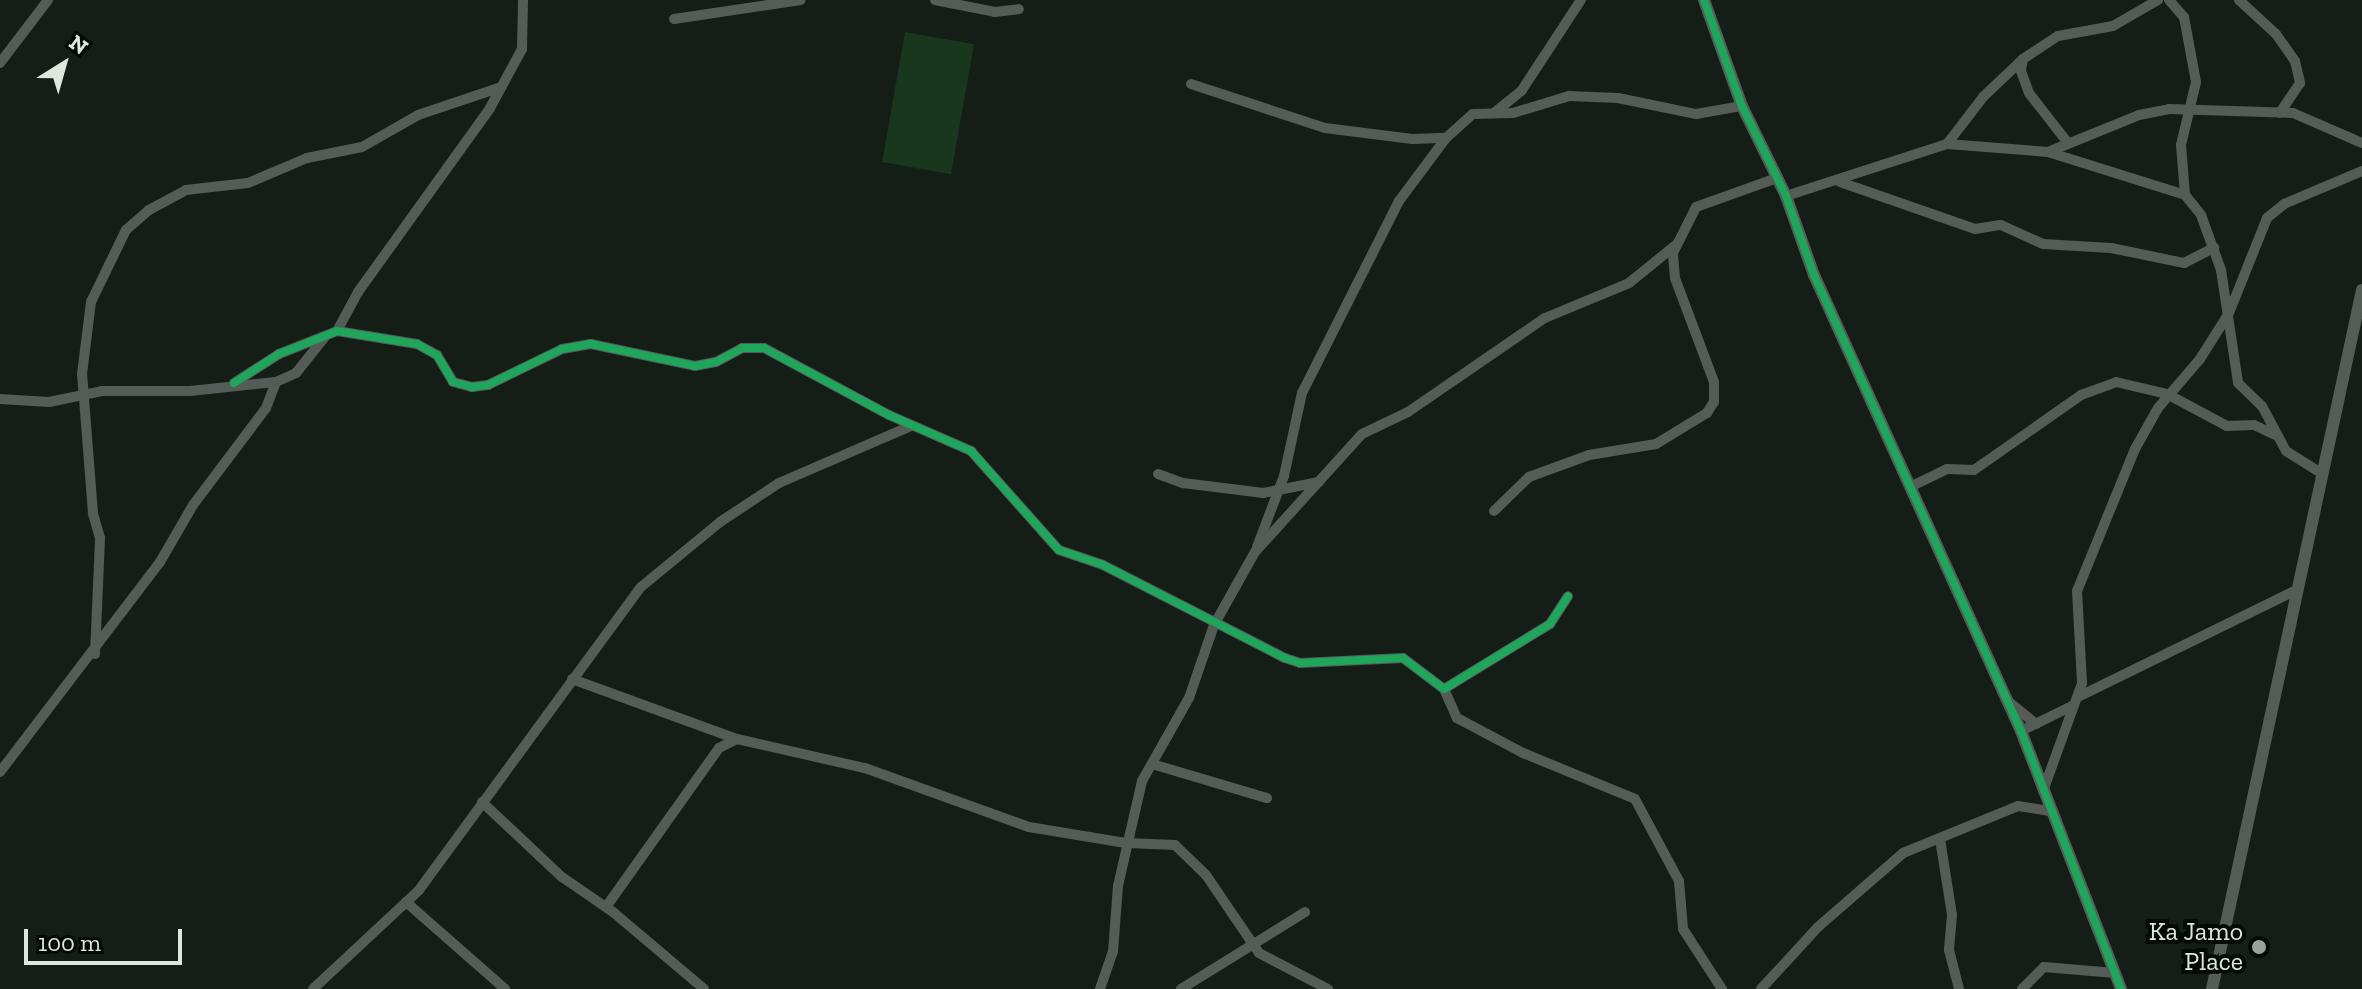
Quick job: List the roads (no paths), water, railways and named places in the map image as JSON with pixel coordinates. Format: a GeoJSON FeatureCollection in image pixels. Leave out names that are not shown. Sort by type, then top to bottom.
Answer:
{"type":"FeatureCollection","features":[{"type":"Feature","properties":{"kind":"street"},"geometry":{"type":"LineString","coordinates":[[0,63],[48,0]]}},
{"type":"Feature","properties":{"kind":"street"},"geometry":{"type":"LineString","coordinates":[[234,383],[279,354],[337,331],[358,292],[483,121],[522,49],[523,0]]}},
{"type":"Feature","properties":{"kind":"street"},"geometry":{"type":"LineString","coordinates":[[674,19],[801,0]]}},
{"type":"Feature","properties":{"kind":"street"},"geometry":{"type":"LineString","coordinates":[[935,0],[995,12],[1019,9]]}},
{"type":"Feature","properties":{"kind":"street"},"geometry":{"type":"LineString","coordinates":[[1494,113],[1522,90],[1581,0]]}},
{"type":"Feature","properties":{"kind":"street"},"geometry":{"type":"LineString","coordinates":[[1704,0],[1742,106],[1786,196],[1814,275],[2009,702],[2121,989]]}},
{"type":"Feature","properties":{"kind":"street"},"geometry":{"type":"LineString","coordinates":[[1947,144],[1983,97],[2023,59],[2058,36],[2113,26],[2158,0]]}},
{"type":"Feature","properties":{"kind":"street"},"geometry":{"type":"LineString","coordinates":[[2169,0],[2187,27],[2196,82],[2192,112],[2181,145],[2185,195]]}},
{"type":"Feature","properties":{"kind":"street"},"geometry":{"type":"LineString","coordinates":[[2239,0],[2288,46],[2298,69],[2300,83],[2280,113]]}},
{"type":"Feature","properties":{"kind":"street"},"geometry":{"type":"LineString","coordinates":[[2023,59],[2023,82],[2068,143]]}},
{"type":"Feature","properties":{"kind":"street"},"geometry":{"type":"LineString","coordinates":[[1191,84],[1325,128],[1412,139],[1446,138]]}},
{"type":"Feature","properties":{"kind":"street"},"geometry":{"type":"LineString","coordinates":[[95,654],[100,538],[81,396],[95,288],[126,230],[149,210],[186,190],[248,183],[307,158],[362,147],[418,115],[501,87]]}},
{"type":"Feature","properties":{"kind":"street"},"geometry":{"type":"LineString","coordinates":[[1100,989],[1113,952],[1126,843],[1136,799],[1189,698],[1214,625],[1255,552],[1278,491],[1302,393],[1399,201],[1446,138],[1473,114],[1590,95],[1696,114],[1742,106]]}},
{"type":"Feature","properties":{"kind":"street"},"geometry":{"type":"LineString","coordinates":[[2048,152],[2156,110],[2280,113],[2310,117],[2362,143]]}},
{"type":"Feature","properties":{"kind":"street"},"geometry":{"type":"LineString","coordinates":[[1786,196],[1840,182],[1947,144],[2048,152],[2185,195],[2201,215],[2214,248],[2229,313],[2238,383],[2262,406],[2275,435],[2296,460],[2321,473]]}},
{"type":"Feature","properties":{"kind":"street"},"geometry":{"type":"LineString","coordinates":[[2043,791],[2077,700],[2077,591],[2135,449],[2167,394],[2200,359],[2229,313],[2267,218],[2338,178],[2362,171]]}},
{"type":"Feature","properties":{"kind":"street"},"geometry":{"type":"LineString","coordinates":[[1494,511],[1529,477],[1589,455],[1656,444],[1683,432],[1714,402],[1714,382],[1672,267],[1677,244],[1696,207],[1777,178]]}},
{"type":"Feature","properties":{"kind":"street"},"geometry":{"type":"LineString","coordinates":[[1840,182],[1972,228],[2001,225],[2052,246],[2111,248],[2184,263],[2214,248]]}},
{"type":"Feature","properties":{"kind":"street"},"geometry":{"type":"LineString","coordinates":[[1255,552],[1362,434],[1415,408],[1545,318],[1629,283],[1677,244]]}},
{"type":"Feature","properties":{"kind":"street"},"geometry":{"type":"LineString","coordinates":[[2212,989],[2321,473],[2359,318],[2362,290]]}},
{"type":"Feature","properties":{"kind":"street"},"geometry":{"type":"LineString","coordinates":[[337,331],[417,344],[437,355],[453,382],[472,387],[488,385],[562,349],[591,344],[695,366],[716,362],[742,348],[764,348],[911,426],[971,451],[1059,550],[1120,573],[1214,625],[1300,663],[1403,658],[1444,689],[1457,718],[1523,753],[1635,799],[1679,881],[1683,929],[1722,989]]}},
{"type":"Feature","properties":{"kind":"street"},"geometry":{"type":"LineString","coordinates":[[0,399],[29,403],[126,390],[190,391],[234,383],[276,382],[296,373],[324,338]]}},
{"type":"Feature","properties":{"kind":"street"},"geometry":{"type":"LineString","coordinates":[[1,771],[95,654],[160,562],[193,505],[261,416],[276,382]]}},
{"type":"Feature","properties":{"kind":"street"},"geometry":{"type":"LineString","coordinates":[[1912,486],[1947,469],[1974,470],[2093,389],[2116,382],[2167,394],[2213,421],[2254,425],[2275,435]]}},
{"type":"Feature","properties":{"kind":"street"},"geometry":{"type":"LineString","coordinates":[[313,989],[406,902],[641,587],[720,522],[779,483],[911,426]]}},
{"type":"Feature","properties":{"kind":"street"},"geometry":{"type":"LineString","coordinates":[[1158,474],[1195,485],[1278,491],[1319,482]]}},
{"type":"Feature","properties":{"kind":"street"},"geometry":{"type":"LineString","coordinates":[[2021,731],[2296,590]]}},
{"type":"Feature","properties":{"kind":"street"},"geometry":{"type":"LineString","coordinates":[[1444,689],[1550,624],[1568,596]]}},
{"type":"Feature","properties":{"kind":"street"},"geometry":{"type":"LineString","coordinates":[[572,679],[737,739],[886,775],[1029,827],[1126,843],[1181,848],[1267,960],[1328,989]]}},
{"type":"Feature","properties":{"kind":"street"},"geometry":{"type":"LineString","coordinates":[[2009,702],[2036,724]]}},
{"type":"Feature","properties":{"kind":"street"},"geometry":{"type":"LineString","coordinates":[[606,907],[719,748],[737,739]]}},
{"type":"Feature","properties":{"kind":"street"},"geometry":{"type":"LineString","coordinates":[[1152,764],[1267,798]]}},
{"type":"Feature","properties":{"kind":"street"},"geometry":{"type":"LineString","coordinates":[[482,802],[562,877],[606,907],[704,989]]}},
{"type":"Feature","properties":{"kind":"street"},"geometry":{"type":"LineString","coordinates":[[1761,989],[1877,871],[1903,853],[2018,806],[2050,811]]}},
{"type":"Feature","properties":{"kind":"street"},"geometry":{"type":"LineString","coordinates":[[1940,839],[1952,915],[1949,950],[1959,989]]}},
{"type":"Feature","properties":{"kind":"street"},"geometry":{"type":"LineString","coordinates":[[406,902],[505,989]]}},
{"type":"Feature","properties":{"kind":"street"},"geometry":{"type":"LineString","coordinates":[[1181,989],[1256,946],[1305,912]]}},
{"type":"Feature","properties":{"kind":"street"},"geometry":{"type":"LineString","coordinates":[[2022,989],[2044,967],[2115,973]]}},
{"type":"Feature","properties":{"kind":"place","name":"Ka Jamo Place"},"geometry":{"type":"Point","coordinates":[2259,947]}}]}
